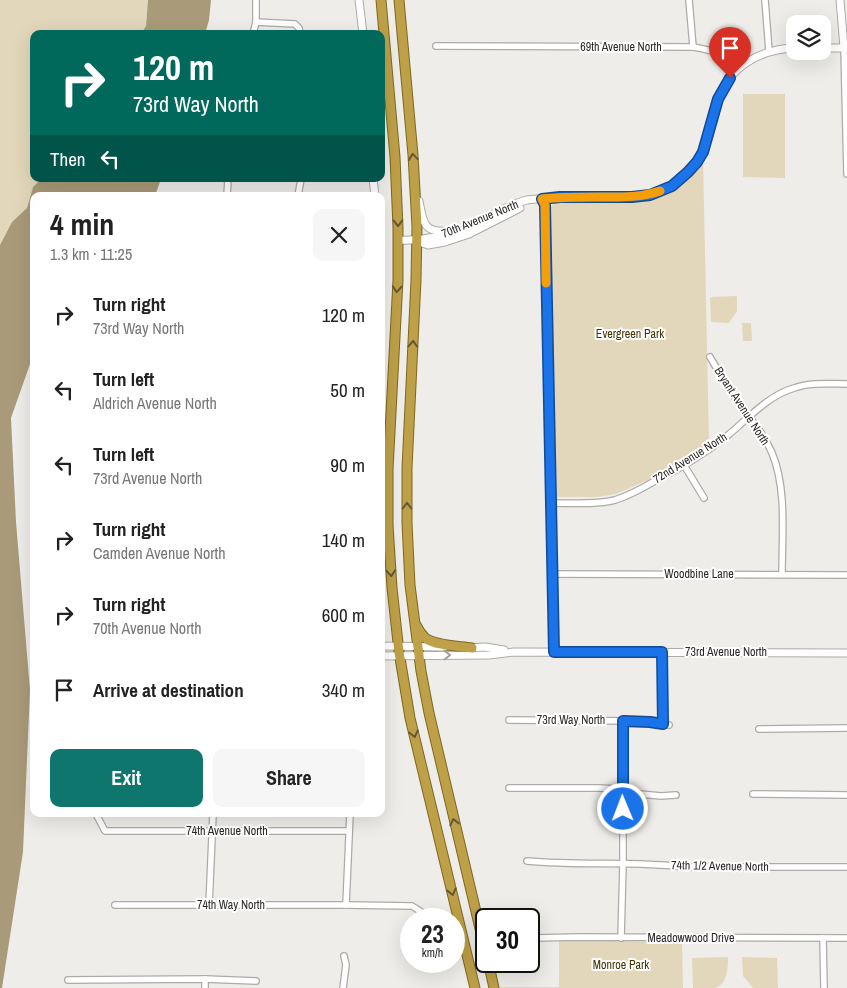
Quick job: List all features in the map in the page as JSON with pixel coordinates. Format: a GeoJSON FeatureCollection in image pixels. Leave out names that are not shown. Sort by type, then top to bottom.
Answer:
{"type":"FeatureCollection","features":[{"type":"Feature","properties":{"kind":"highway"},"geometry":{"type":"LineString","coordinates":[[381,0],[384,30]]}},
{"type":"Feature","properties":{"kind":"highway"},"geometry":{"type":"LineString","coordinates":[[399,0],[415,184],[417,240],[407,468],[407,530],[410,585],[418,651],[429,714],[475,908]]}},
{"type":"Feature","properties":{"kind":"highway"},"geometry":{"type":"LineString","coordinates":[[385,45],[395,157],[398,240],[398,280],[389,443],[388,525],[392,588],[399,651],[410,718],[475,988]]}},
{"type":"Feature","properties":{"kind":"highway"},"geometry":{"type":"LineString","coordinates":[[414,621],[422,635],[430,641],[472,648]]}},
{"type":"Feature","properties":{"kind":"highway"},"geometry":{"type":"LineString","coordinates":[[491,973],[494,988]]}},
{"type":"Feature","properties":{"kind":"street"},"geometry":{"type":"LineString","coordinates":[[254,30],[256,0]]}},
{"type":"Feature","properties":{"kind":"street"},"geometry":{"type":"LineString","coordinates":[[359,0],[362,30]]}},
{"type":"Feature","properties":{"kind":"street"},"geometry":{"type":"LineString","coordinates":[[689,0],[693,47]]}},
{"type":"Feature","properties":{"kind":"street"},"geometry":{"type":"LineString","coordinates":[[765,0],[769,51]]}},
{"type":"Feature","properties":{"kind":"street"},"geometry":{"type":"LineString","coordinates":[[840,0],[845,48],[847,174]]}},
{"type":"Feature","properties":{"kind":"street"},"geometry":{"type":"LineString","coordinates":[[256,22],[295,24],[299,30]]}},
{"type":"Feature","properties":{"kind":"street","name":"69th Avenue North"},"geometry":{"type":"LineString","coordinates":[[436,46],[693,47],[721,53],[739,68]]}},
{"type":"Feature","properties":{"kind":"street"},"geometry":{"type":"LineString","coordinates":[[739,68],[750,59],[769,51],[786,48]]}},
{"type":"Feature","properties":{"kind":"street"},"geometry":{"type":"LineString","coordinates":[[831,48],[845,48]]}},
{"type":"Feature","properties":{"kind":"street","name":"70th Avenue North"},"geometry":{"type":"LineString","coordinates":[[398,240],[417,240],[449,234],[528,200],[560,197],[632,197],[650,195],[672,186],[688,172],[703,152],[718,99],[730,78],[739,68]]}},
{"type":"Feature","properties":{"kind":"street"},"geometry":{"type":"LineString","coordinates":[[415,184],[422,221],[430,229],[440,232],[469,226]]}},
{"type":"Feature","properties":{"kind":"street"},"geometry":{"type":"LineString","coordinates":[[542,199],[545,205],[554,652]]}},
{"type":"Feature","properties":{"kind":"street","name":"70th Avenue North"},"geometry":{"type":"LineString","coordinates":[[417,240],[428,245],[445,242],[469,234],[516,209],[542,199]]}},
{"type":"Feature","properties":{"kind":"street","name":"Bryant Avenue North"},"geometry":{"type":"LineString","coordinates":[[710,356],[724,381],[766,440],[772,454],[779,477],[782,501],[782,574]]}},
{"type":"Feature","properties":{"kind":"street","name":"72nd Avenue North"},"geometry":{"type":"LineString","coordinates":[[551,503],[601,502],[626,496],[684,465],[718,443],[770,399],[794,388],[807,385],[847,384]]}},
{"type":"Feature","properties":{"kind":"street"},"geometry":{"type":"LineString","coordinates":[[684,465],[704,498]]}},
{"type":"Feature","properties":{"kind":"street","name":"Woodbine Lane"},"geometry":{"type":"LineString","coordinates":[[552,574],[847,575]]}},
{"type":"Feature","properties":{"kind":"street","name":"73rd Avenue North"},"geometry":{"type":"LineString","coordinates":[[385,647],[399,651],[488,654],[514,652],[847,653]]}},
{"type":"Feature","properties":{"kind":"street","name":"73rd Avenue North"},"geometry":{"type":"LineString","coordinates":[[418,651],[492,648],[514,652]]}},
{"type":"Feature","properties":{"kind":"street","name":"73rd Avenue North"},"geometry":{"type":"LineString","coordinates":[[385,655],[399,651]]}},
{"type":"Feature","properties":{"kind":"street","name":"73rd Way North"},"geometry":{"type":"LineString","coordinates":[[509,720],[623,721],[650,722],[666,725],[662,652]]}},
{"type":"Feature","properties":{"kind":"street"},"geometry":{"type":"LineString","coordinates":[[622,938],[624,864],[623,721]]}},
{"type":"Feature","properties":{"kind":"street"},"geometry":{"type":"LineString","coordinates":[[759,729],[847,728]]}},
{"type":"Feature","properties":{"kind":"street"},"geometry":{"type":"LineString","coordinates":[[509,788],[600,788],[661,796],[676,795]]}},
{"type":"Feature","properties":{"kind":"street"},"geometry":{"type":"LineString","coordinates":[[753,794],[847,795]]}},
{"type":"Feature","properties":{"kind":"street","name":"74th Avenue North"},"geometry":{"type":"LineString","coordinates":[[98,817],[105,831],[349,831]]}},
{"type":"Feature","properties":{"kind":"street"},"geometry":{"type":"LineString","coordinates":[[209,905],[213,817]]}},
{"type":"Feature","properties":{"kind":"street"},"geometry":{"type":"LineString","coordinates":[[346,905],[350,817]]}},
{"type":"Feature","properties":{"kind":"street","name":"74th 1/2 Avenue North"},"geometry":{"type":"LineString","coordinates":[[528,861],[592,864],[659,864],[685,867],[847,866]]}},
{"type":"Feature","properties":{"kind":"street","name":"74th Way North"},"geometry":{"type":"LineString","coordinates":[[116,905],[346,905],[412,906],[415,908]]}},
{"type":"Feature","properties":{"kind":"street","name":"Meadowwood Drive"},"geometry":{"type":"LineString","coordinates":[[540,938],[847,938]]}},
{"type":"Feature","properties":{"kind":"street"},"geometry":{"type":"LineString","coordinates":[[823,938],[824,988]]}},
{"type":"Feature","properties":{"kind":"street"},"geometry":{"type":"LineString","coordinates":[[343,988],[346,965],[344,956]]}},
{"type":"Feature","properties":{"kind":"street"},"geometry":{"type":"LineString","coordinates":[[205,979],[205,988]]}},
{"type":"Feature","properties":{"kind":"street"},"geometry":{"type":"LineString","coordinates":[[68,980],[205,979],[256,981]]}},
{"type":"Feature","properties":{"kind":"green space"},"geometry":{"type":"Polygon","coordinates":[[[0,0],[148,0],[146,26],[144,30],[30,30],[30,182],[38,182],[30,192],[27,208],[12,222],[0,245],[0,0]]]}},
{"type":"Feature","properties":{"kind":"green space"},"geometry":{"type":"Polygon","coordinates":[[[743,94],[785,94],[785,178],[743,177],[743,94]]]}},
{"type":"Feature","properties":{"kind":"green space","name":"Evergreen Park"},"geometry":{"type":"Polygon","coordinates":[[[703,158],[709,444],[672,468],[616,494],[597,497],[555,497],[549,208],[558,201],[632,201],[649,199],[675,188],[688,179],[703,158]]]}},
{"type":"Feature","properties":{"kind":"green space"},"geometry":{"type":"Polygon","coordinates":[[[736,296],[737,311],[729,323],[712,322],[710,298],[736,296]]]}},
{"type":"Feature","properties":{"kind":"green space"},"geometry":{"type":"Polygon","coordinates":[[[742,323],[751,323],[752,341],[743,341],[742,323]]]}},
{"type":"Feature","properties":{"kind":"green space","name":"Monroe Park"},"geometry":{"type":"Polygon","coordinates":[[[559,940],[682,942],[683,988],[500,988],[559,987],[559,940]]]}},
{"type":"Feature","properties":{"kind":"green space"},"geometry":{"type":"Polygon","coordinates":[[[728,957],[727,971],[722,984],[714,988],[693,988],[692,958],[728,957]]]}},
{"type":"Feature","properties":{"kind":"green space"},"geometry":{"type":"Polygon","coordinates":[[[742,957],[777,958],[778,988],[753,988],[743,976],[742,957]]]}},
{"type":"Feature","properties":{"kind":"shaded area"},"geometry":{"type":"Polygon","coordinates":[[[148,0],[211,0],[206,30],[144,30],[146,26],[148,0]]]}},
{"type":"Feature","properties":{"kind":"shaded area"},"geometry":{"type":"Polygon","coordinates":[[[38,182],[160,182],[156,192],[32,192],[33,187],[38,182]]]}},
{"type":"Feature","properties":{"kind":"shaded area"},"geometry":{"type":"Polygon","coordinates":[[[30,198],[30,364],[11,418],[16,522],[30,690],[23,852],[2,988],[0,988],[0,245],[12,222],[27,208],[30,198]]]}},
{"type":"Feature","properties":{"kind":"slow traffic"},"geometry":{"type":"LineString","coordinates":[[546,283],[545,205],[542,199],[560,197],[632,197],[650,195],[660,191]]}},
{"type":"Feature","properties":{"kind":"route"},"geometry":{"type":"LineString","coordinates":[[623,809],[623,721],[663,724],[662,652],[554,652],[545,205],[542,199],[560,197],[632,197],[650,195],[672,186],[688,172],[703,152],[718,99],[730,78]]}}]}
